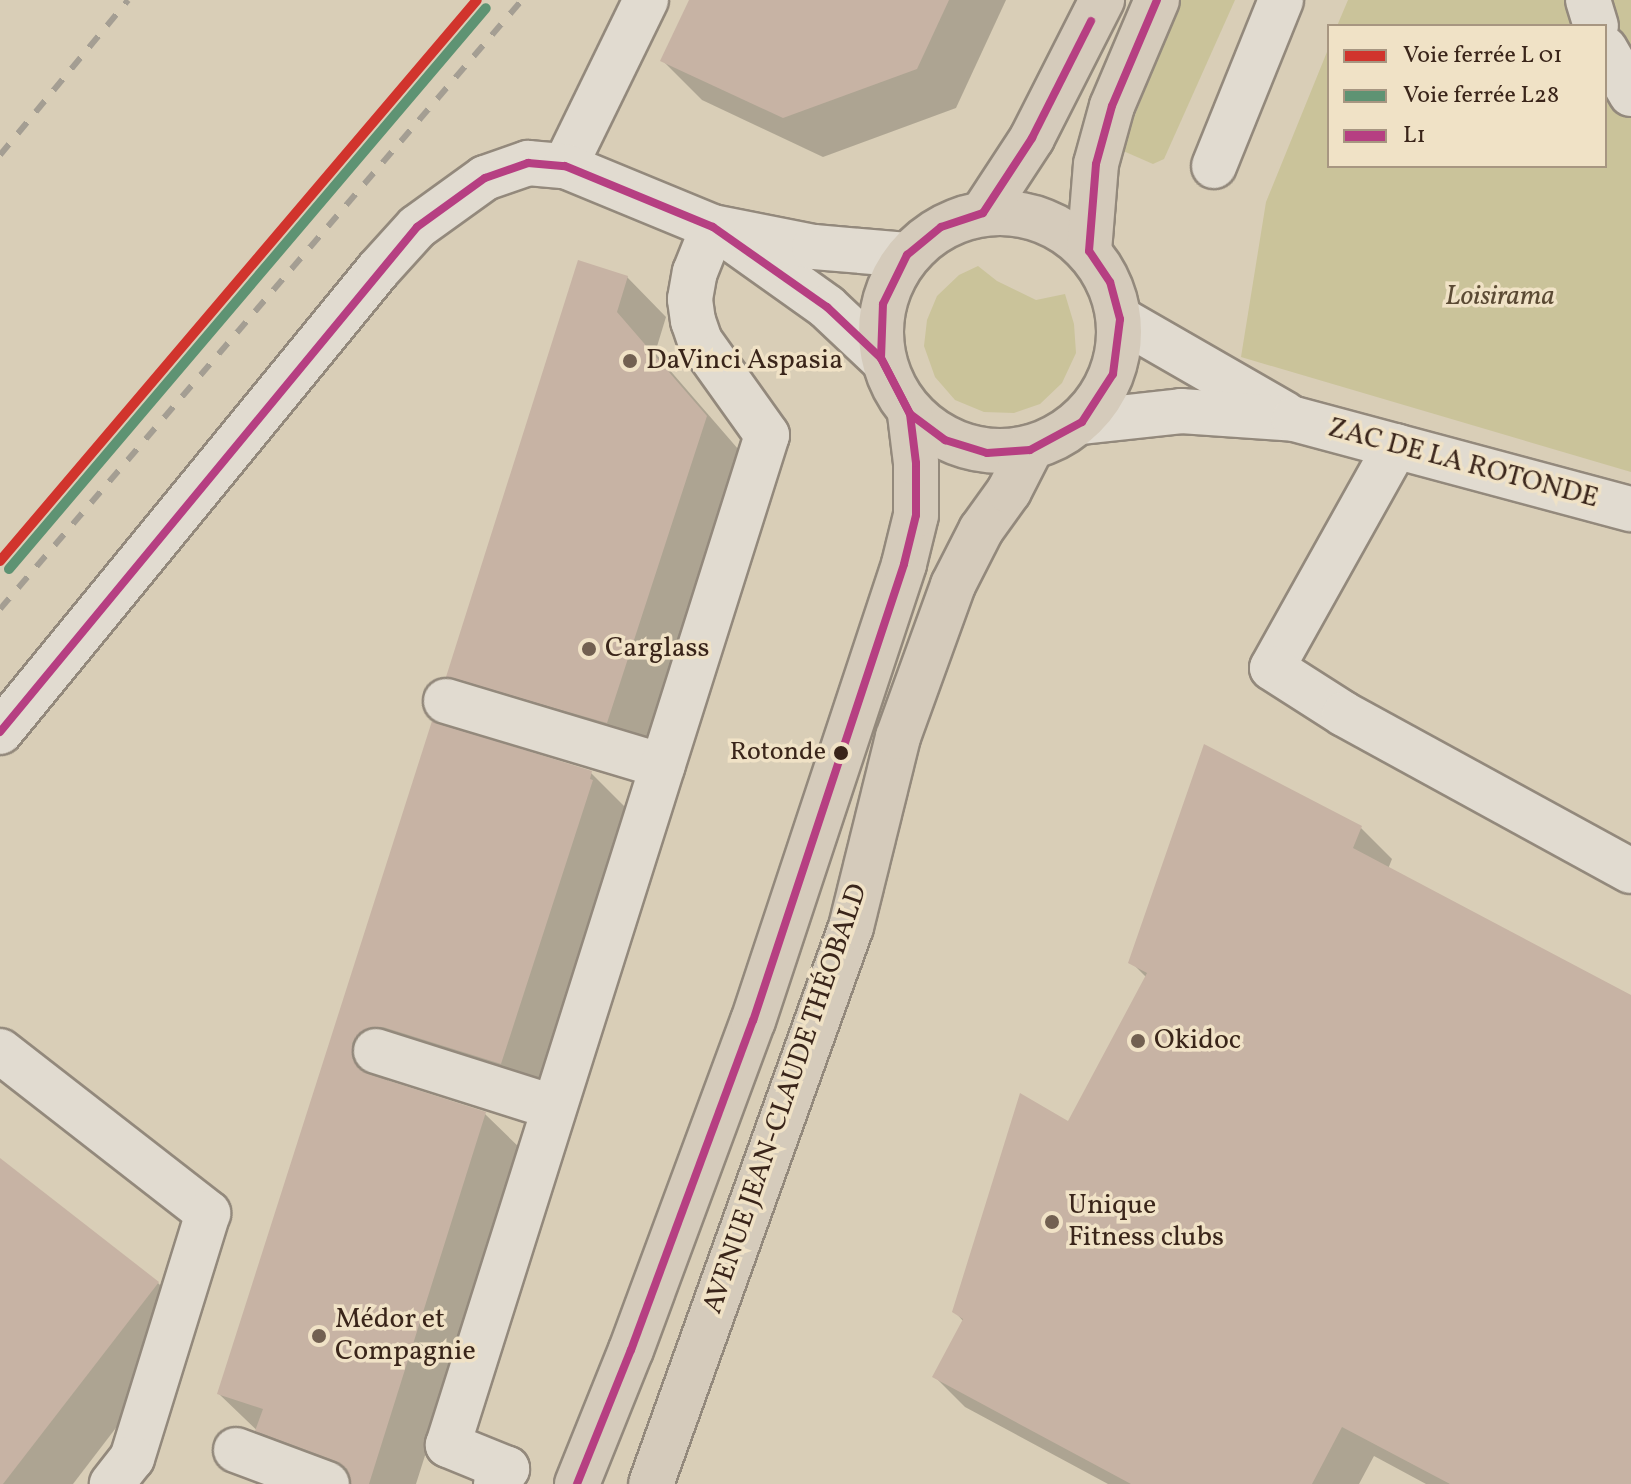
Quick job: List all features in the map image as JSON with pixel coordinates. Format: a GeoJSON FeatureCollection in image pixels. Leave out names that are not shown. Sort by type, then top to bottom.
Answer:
{"type":"FeatureCollection","features":[{"type":"Feature","properties":{"kind":"main road"},"geometry":{"type":"LineString","coordinates":[[983,213],[1032,138],[1102,0]]}},
{"type":"Feature","properties":{"kind":"main road"},"geometry":{"type":"LineString","coordinates":[[1089,251],[1096,164],[1112,106],[1157,0]]}},
{"type":"Feature","properties":{"kind":"main road"},"geometry":{"type":"LineString","coordinates":[[983,213],[1022,214],[1059,227],[1089,251],[1110,282],[1120,319],[1113,374],[1082,422],[1030,450],[987,453],[945,440],[910,414],[881,358],[883,304],[907,255],[941,227],[983,213]]}},
{"type":"Feature","properties":{"kind":"main road","name":"AVENUE JEAN-CLAUDE THÉOBALD"},"geometry":{"type":"LineString","coordinates":[[577,1484],[631,1350],[753,1021],[904,564],[916,515],[916,463],[910,414]]}},
{"type":"Feature","properties":{"kind":"main road","name":"AVENUE JEAN-CLAUDE THÉOBALD"},"geometry":{"type":"LineString","coordinates":[[651,1484],[851,927],[898,737],[953,585],[981,530],[1009,491],[1030,450]]}},
{"type":"Feature","properties":{"kind":"street"},"geometry":{"type":"LineString","coordinates":[[565,166],[646,0]]}},
{"type":"Feature","properties":{"kind":"street"},"geometry":{"type":"LineString","coordinates":[[1214,166],[1281,0]]}},
{"type":"Feature","properties":{"kind":"street"},"geometry":{"type":"LineString","coordinates":[[1588,0],[1595,24]]}},
{"type":"Feature","properties":{"kind":"street"},"geometry":{"type":"LineString","coordinates":[[1607,52],[1631,94]]}},
{"type":"Feature","properties":{"kind":"street"},"geometry":{"type":"LineString","coordinates":[[0,732],[378,270],[417,227],[485,178],[528,163],[565,166],[713,227],[814,247],[907,255]]}},
{"type":"Feature","properties":{"kind":"street"},"geometry":{"type":"LineString","coordinates":[[713,227],[818,300],[881,358]]}},
{"type":"Feature","properties":{"kind":"street"},"geometry":{"type":"LineString","coordinates":[[496,1484],[507,1469],[448,1445],[767,435],[700,341],[693,321],[690,299],[695,272],[713,227]]}},
{"type":"Feature","properties":{"kind":"street","name":"ZAC DE LA ROTONDE"},"geometry":{"type":"LineString","coordinates":[[1120,319],[1294,419]]}},
{"type":"Feature","properties":{"kind":"street","name":"ZAC DE LA ROTONDE"},"geometry":{"type":"LineString","coordinates":[[1082,422],[1181,411],[1294,419],[1631,509]]}},
{"type":"Feature","properties":{"kind":"street"},"geometry":{"type":"LineString","coordinates":[[1396,446],[1272,668],[1344,714],[1631,871]]}},
{"type":"Feature","properties":{"kind":"street"},"geometry":{"type":"LineString","coordinates":[[446,701],[662,766]]}},
{"type":"Feature","properties":{"kind":"street"},"geometry":{"type":"LineString","coordinates":[[0,1051],[208,1213],[132,1458],[112,1484]]}},
{"type":"Feature","properties":{"kind":"street"},"geometry":{"type":"LineString","coordinates":[[376,1051],[553,1107]]}},
{"type":"Feature","properties":{"kind":"street"},"geometry":{"type":"LineString","coordinates":[[236,1450],[327,1484]]}},
{"type":"Feature","properties":{"kind":"green space"},"geometry":{"type":"Polygon","coordinates":[[[1181,0],[1235,0],[1164,159],[1153,164],[1121,150],[1181,0]]]}},
{"type":"Feature","properties":{"kind":"green space","name":"Loisirama"},"geometry":{"type":"Polygon","coordinates":[[[1348,0],[1631,0],[1631,472],[1241,357],[1266,202],[1327,52],[1327,168],[1607,168],[1607,24],[1338,24],[1348,0]]]}},
{"type":"Feature","properties":{"kind":"green space"},"geometry":{"type":"Polygon","coordinates":[[[978,266],[997,281],[1036,300],[1065,294],[1074,324],[1076,353],[1062,383],[1040,404],[1014,413],[984,412],[955,400],[935,377],[924,346],[927,320],[937,296],[959,275],[978,266]]]}},
{"type":"Feature","properties":{"kind":"building"},"geometry":{"type":"Polygon","coordinates":[[[689,0],[949,0],[917,69],[783,118],[660,61],[689,0]]]}},
{"type":"Feature","properties":{"kind":"building"},"geometry":{"type":"Polygon","coordinates":[[[578,260],[628,276],[617,312],[707,416],[607,723],[446,677],[578,260]]]}},
{"type":"Feature","properties":{"kind":"building"},"geometry":{"type":"Polygon","coordinates":[[[432,721],[592,771],[590,779],[593,780],[501,1064],[383,1027],[371,1027],[360,1032],[352,1043],[352,1057],[357,1067],[368,1074],[486,1112],[369,1484],[351,1484],[347,1469],[336,1461],[255,1431],[263,1409],[217,1394],[432,721]]]}},
{"type":"Feature","properties":{"kind":"building"},"geometry":{"type":"Polygon","coordinates":[[[1204,744],[1362,826],[1353,848],[1631,995],[1631,1484],[1450,1484],[1342,1427],[1312,1484],[1131,1484],[932,1377],[963,1319],[952,1312],[1020,1093],[1068,1121],[1147,973],[1128,963],[1204,744]]]}},
{"type":"Feature","properties":{"kind":"building"},"geometry":{"type":"Polygon","coordinates":[[[0,1158],[159,1282],[3,1484],[0,1484],[0,1158]]]}},
{"type":"Feature","properties":{"kind":"railway"},"geometry":{"type":"LineString","coordinates":[[0,155],[128,0]]}},
{"type":"Feature","properties":{"kind":"railway"},"geometry":{"type":"LineString","coordinates":[[0,609],[522,0]]}},
{"type":"Feature","properties":{"kind":"transit line"},"geometry":{"type":"LineString","coordinates":[[0,561],[477,0]]}},
{"type":"Feature","properties":{"kind":"transit line","name":"L1"},"geometry":{"type":"LineString","coordinates":[[0,732],[417,227],[485,178],[528,163],[565,166],[713,227],[827,307],[881,358],[910,414],[945,440],[987,453],[1030,450],[1082,422],[1113,374],[1120,319],[1110,282],[1089,251],[1096,164],[1112,106],[1157,0]]}},
{"type":"Feature","properties":{"kind":"transit line","name":"L1"},"geometry":{"type":"LineString","coordinates":[[577,1484],[631,1350],[753,1021],[904,564],[916,515],[916,463],[910,414],[881,358],[883,304],[907,255],[941,227],[983,213],[1032,138],[1091,21]]}},
{"type":"Feature","properties":{"kind":"rail line","name":"L28"},"geometry":{"type":"LineString","coordinates":[[9,569],[486,8]]}},
{"type":"Feature","properties":{"kind":"place","name":"DaVinci Aspasia"},"geometry":{"type":"Point","coordinates":[630,361]}},
{"type":"Feature","properties":{"kind":"place","name":"Carglass"},"geometry":{"type":"Point","coordinates":[589,649]}},
{"type":"Feature","properties":{"kind":"place","name":"Rotonde"},"geometry":{"type":"Point","coordinates":[841,753]}},
{"type":"Feature","properties":{"kind":"place","name":"Okidoc"},"geometry":{"type":"Point","coordinates":[1138,1041]}},
{"type":"Feature","properties":{"kind":"place","name":"Unique Fitness clubs"},"geometry":{"type":"Point","coordinates":[1052,1222]}},
{"type":"Feature","properties":{"kind":"place","name":"Médor et Compagnie"},"geometry":{"type":"Point","coordinates":[319,1336]}}]}
